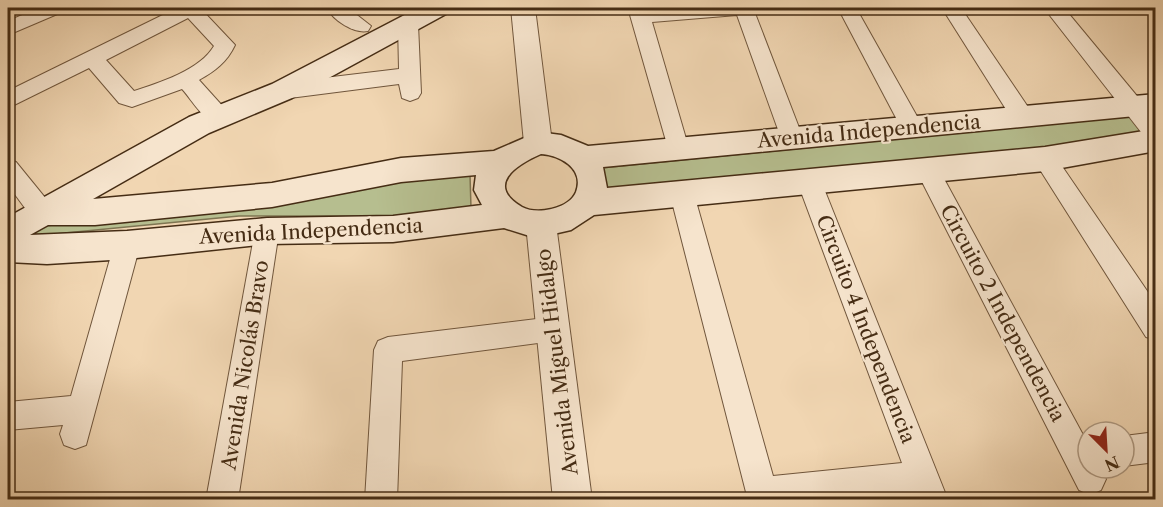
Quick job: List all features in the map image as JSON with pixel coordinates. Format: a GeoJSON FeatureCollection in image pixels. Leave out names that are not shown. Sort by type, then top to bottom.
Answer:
{"type":"FeatureCollection","features":[{"type":"Feature","properties":{"kind":"main road"},"geometry":{"type":"LineString","coordinates":[[8,232],[210,117],[361,26],[437,8]]}},
{"type":"Feature","properties":{"kind":"main road"},"geometry":{"type":"LineString","coordinates":[[210,117],[282,91],[401,16]]}},
{"type":"Feature","properties":{"kind":"main road","name":"Avenida Independencia"},"geometry":{"type":"LineString","coordinates":[[582,158],[1144,105]]}},
{"type":"Feature","properties":{"kind":"main road"},"geometry":{"type":"LineString","coordinates":[[586,202],[1045,159],[1155,140]]}},
{"type":"Feature","properties":{"kind":"main road"},"geometry":{"type":"LineString","coordinates":[[538,143],[555,144],[570,149],[582,158],[591,171],[593,187],[586,202],[575,214],[559,221],[541,224],[522,222],[506,215],[494,203],[489,189],[490,175],[498,162],[516,149],[538,143]]}},
{"type":"Feature","properties":{"kind":"main road","name":"Avenida Independencia"},"geometry":{"type":"LineString","coordinates":[[42,212],[95,212],[272,195],[401,170],[498,162]]}},
{"type":"Feature","properties":{"kind":"main road","name":"Avenida Independencia"},"geometry":{"type":"LineString","coordinates":[[8,248],[46,250],[127,245],[267,231],[393,229],[506,215]]}},
{"type":"Feature","properties":{"kind":"street"},"geometry":{"type":"LineString","coordinates":[[8,19],[32,8]]}},
{"type":"Feature","properties":{"kind":"street"},"geometry":{"type":"LineString","coordinates":[[8,29],[55,8]]}},
{"type":"Feature","properties":{"kind":"street"},"geometry":{"type":"LineString","coordinates":[[8,100],[189,8],[225,45],[224,51],[216,59],[186,79],[132,99],[127,97],[92,58]]}},
{"type":"Feature","properties":{"kind":"street"},"geometry":{"type":"LineString","coordinates":[[336,8],[361,26]]}},
{"type":"Feature","properties":{"kind":"street"},"geometry":{"type":"LineString","coordinates":[[523,8],[538,143]]}},
{"type":"Feature","properties":{"kind":"street"},"geometry":{"type":"LineString","coordinates":[[678,149],[639,12],[744,8],[792,138]]}},
{"type":"Feature","properties":{"kind":"street"},"geometry":{"type":"LineString","coordinates":[[846,8],[912,127]]}},
{"type":"Feature","properties":{"kind":"street"},"geometry":{"type":"LineString","coordinates":[[951,8],[1022,116]]}},
{"type":"Feature","properties":{"kind":"street"},"geometry":{"type":"LineString","coordinates":[[1054,8],[1144,105],[1155,135]]}},
{"type":"Feature","properties":{"kind":"street"},"geometry":{"type":"LineString","coordinates":[[282,91],[410,84],[401,16]]}},
{"type":"Feature","properties":{"kind":"street"},"geometry":{"type":"LineString","coordinates":[[186,79],[210,117]]}},
{"type":"Feature","properties":{"kind":"street"},"geometry":{"type":"LineString","coordinates":[[1045,159],[1155,328]]}},
{"type":"Feature","properties":{"kind":"street"},"geometry":{"type":"LineString","coordinates":[[8,168],[42,212]]}},
{"type":"Feature","properties":{"kind":"street","name":"Circuito 2 Independencia"},"geometry":{"type":"LineString","coordinates":[[928,170],[1076,445]]}},
{"type":"Feature","properties":{"kind":"street","name":"Circuito 4 Independencia"},"geometry":{"type":"LineString","coordinates":[[682,194],[763,496],[927,488],[809,181]]}},
{"type":"Feature","properties":{"kind":"street","name":"Avenida Miguel Hidalgo"},"geometry":{"type":"LineString","coordinates":[[541,224],[573,500]]}},
{"type":"Feature","properties":{"kind":"street","name":"Avenida Nicolás Bravo"},"geometry":{"type":"LineString","coordinates":[[222,500],[267,231]]}},
{"type":"Feature","properties":{"kind":"street"},"geometry":{"type":"LineString","coordinates":[[8,416],[78,422],[127,245]]}},
{"type":"Feature","properties":{"kind":"street"},"geometry":{"type":"LineString","coordinates":[[381,500],[388,350],[553,329]]}},
{"type":"Feature","properties":{"kind":"street"},"geometry":{"type":"LineString","coordinates":[[1136,449],[1155,447]]}},
{"type":"Feature","properties":{"kind":"green space"},"geometry":{"type":"Polygon","coordinates":[[[1131,116],[1144,133],[1041,150],[605,193],[601,168],[1131,116]]]}},
{"type":"Feature","properties":{"kind":"green space"},"geometry":{"type":"Polygon","coordinates":[[[470,175],[471,208],[394,216],[239,216],[24,237],[44,226],[241,207],[394,180],[470,175]]]}}]}
